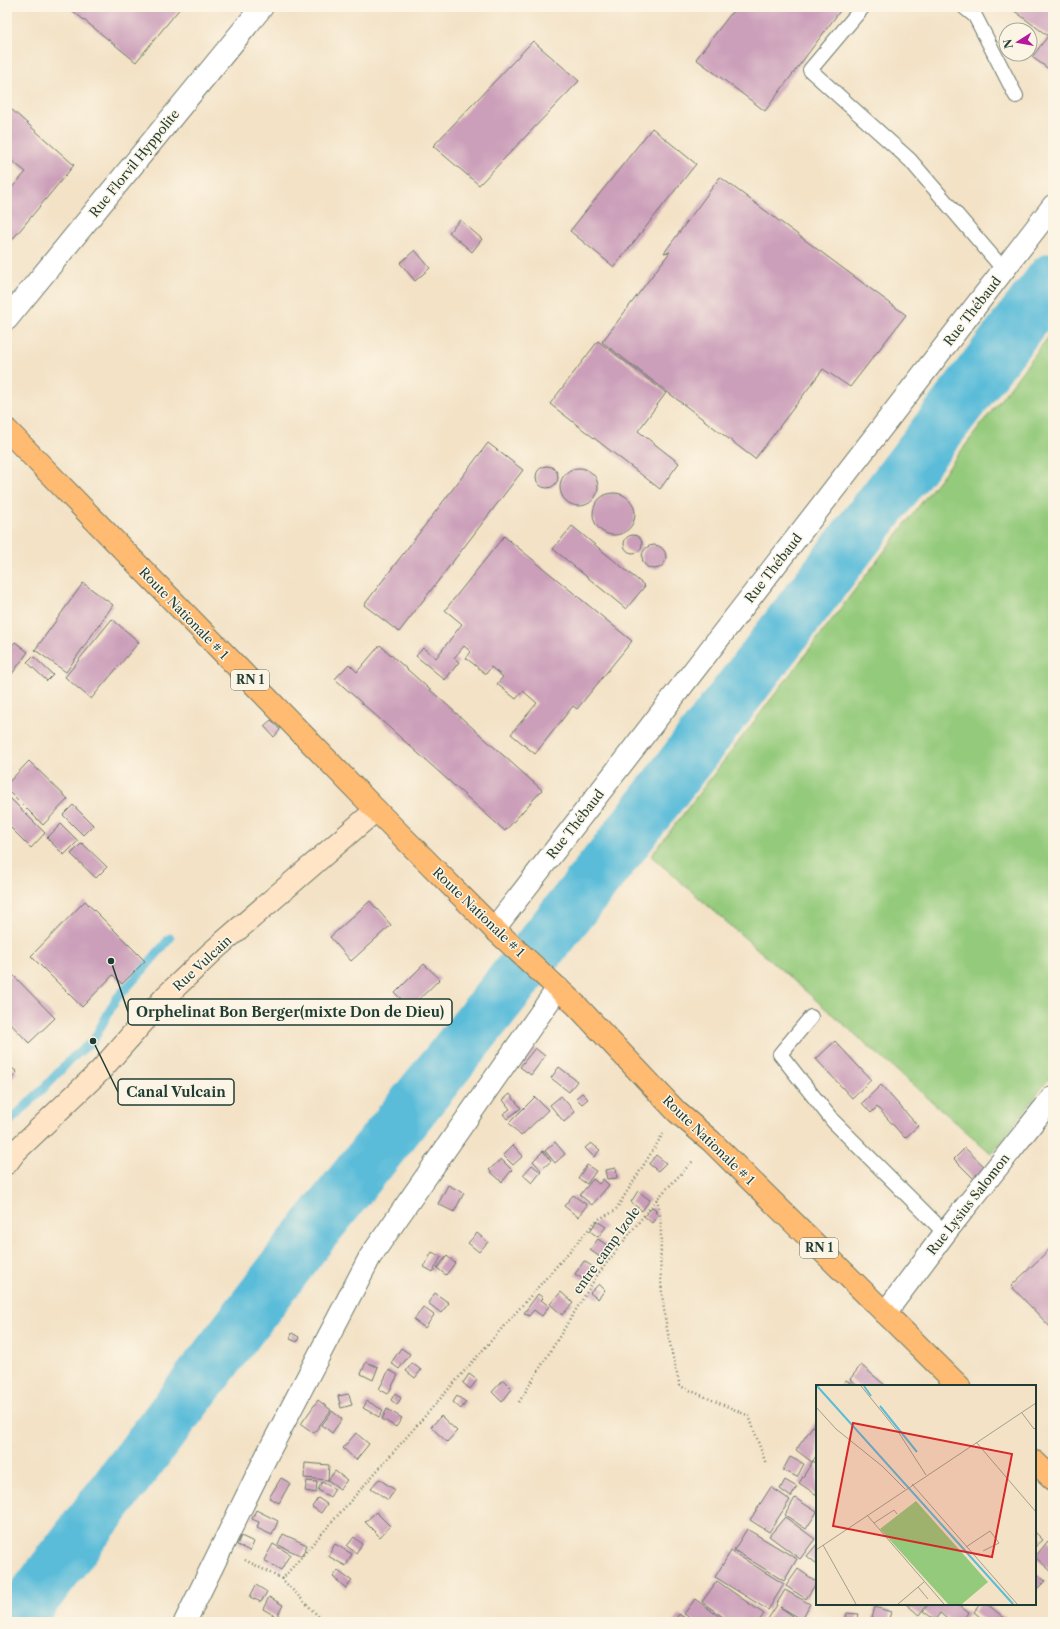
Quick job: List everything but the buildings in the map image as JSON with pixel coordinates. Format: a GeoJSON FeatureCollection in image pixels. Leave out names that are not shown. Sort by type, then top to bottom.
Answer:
{"type":"FeatureCollection","features":[{"type":"Feature","properties":{"kind":"main road","name":"Route Nationale # 1"},"geometry":{"type":"LineString","coordinates":[[7,430],[376,810],[494,929],[558,988],[677,1112],[711,1141],[958,1385]]}},
{"type":"Feature","properties":{"kind":"main road"},"geometry":{"type":"LineString","coordinates":[[1036,1463],[1053,1480]]}},
{"type":"Feature","properties":{"kind":"street","name":"Rue Florvil Hyppolite"},"geometry":{"type":"LineString","coordinates":[[7,319],[262,7]]}},
{"type":"Feature","properties":{"kind":"street","name":"Rue Thébaud"},"geometry":{"type":"LineString","coordinates":[[494,929],[1053,206]]}},
{"type":"Feature","properties":{"kind":"street","name":"Rue Vulcain"},"geometry":{"type":"LineString","coordinates":[[7,1163],[15,1152],[100,1071],[166,996],[213,951],[376,810]]}},
{"type":"Feature","properties":{"kind":"street"},"geometry":{"type":"LineString","coordinates":[[185,1622],[220,1548],[311,1368],[370,1257],[558,988]]}},
{"type":"Feature","properties":{"kind":"street","name":"Rue Lysius Salomon"},"geometry":{"type":"LineString","coordinates":[[885,1313],[1053,1097]]}},
{"type":"Feature","properties":{"kind":"lane"},"geometry":{"type":"LineString","coordinates":[[863,7],[810,70],[910,160],[1004,270]]}},
{"type":"Feature","properties":{"kind":"lane"},"geometry":{"type":"LineString","coordinates":[[964,7],[975,16],[1016,96]]}},
{"type":"Feature","properties":{"kind":"lane"},"geometry":{"type":"LineString","coordinates":[[811,1017],[780,1054],[832,1121],[946,1233]]}},
{"type":"Feature","properties":{"kind":"path"},"geometry":{"type":"LineString","coordinates":[[282,1579],[597,1220],[615,1211],[677,1112]]}},
{"type":"Feature","properties":{"kind":"path","name":"entre camp Izole"},"geometry":{"type":"LineString","coordinates":[[519,1402],[598,1274],[657,1199],[711,1141]]}},
{"type":"Feature","properties":{"kind":"path"},"geometry":{"type":"LineString","coordinates":[[657,1199],[660,1212],[661,1279],[667,1335],[680,1386],[749,1416],[766,1464]]}},
{"type":"Feature","properties":{"kind":"path"},"geometry":{"type":"LineString","coordinates":[[220,1548],[282,1579],[324,1622]]}},
{"type":"Feature","properties":{"kind":"green space"},"geometry":{"type":"Polygon","coordinates":[[[1053,331],[1053,1073],[992,1154],[651,856],[1053,331]]]}},
{"type":"Feature","properties":{"kind":"waterway"},"geometry":{"type":"LineString","coordinates":[[15,1622],[307,1239],[620,847],[1053,279]]}},
{"type":"Feature","properties":{"kind":"waterway"},"geometry":{"type":"LineString","coordinates":[[7,1124],[72,1058],[93,1041],[116,999],[170,938]]}},
{"type":"Feature","properties":{"kind":"place","name":"Orphelinat Bon Berger(mixte Don de Dieu)"},"geometry":{"type":"Point","coordinates":[111,961]}},
{"type":"Feature","properties":{"kind":"place","name":"Canal Vulcain"},"geometry":{"type":"Point","coordinates":[93,1041]}}]}
